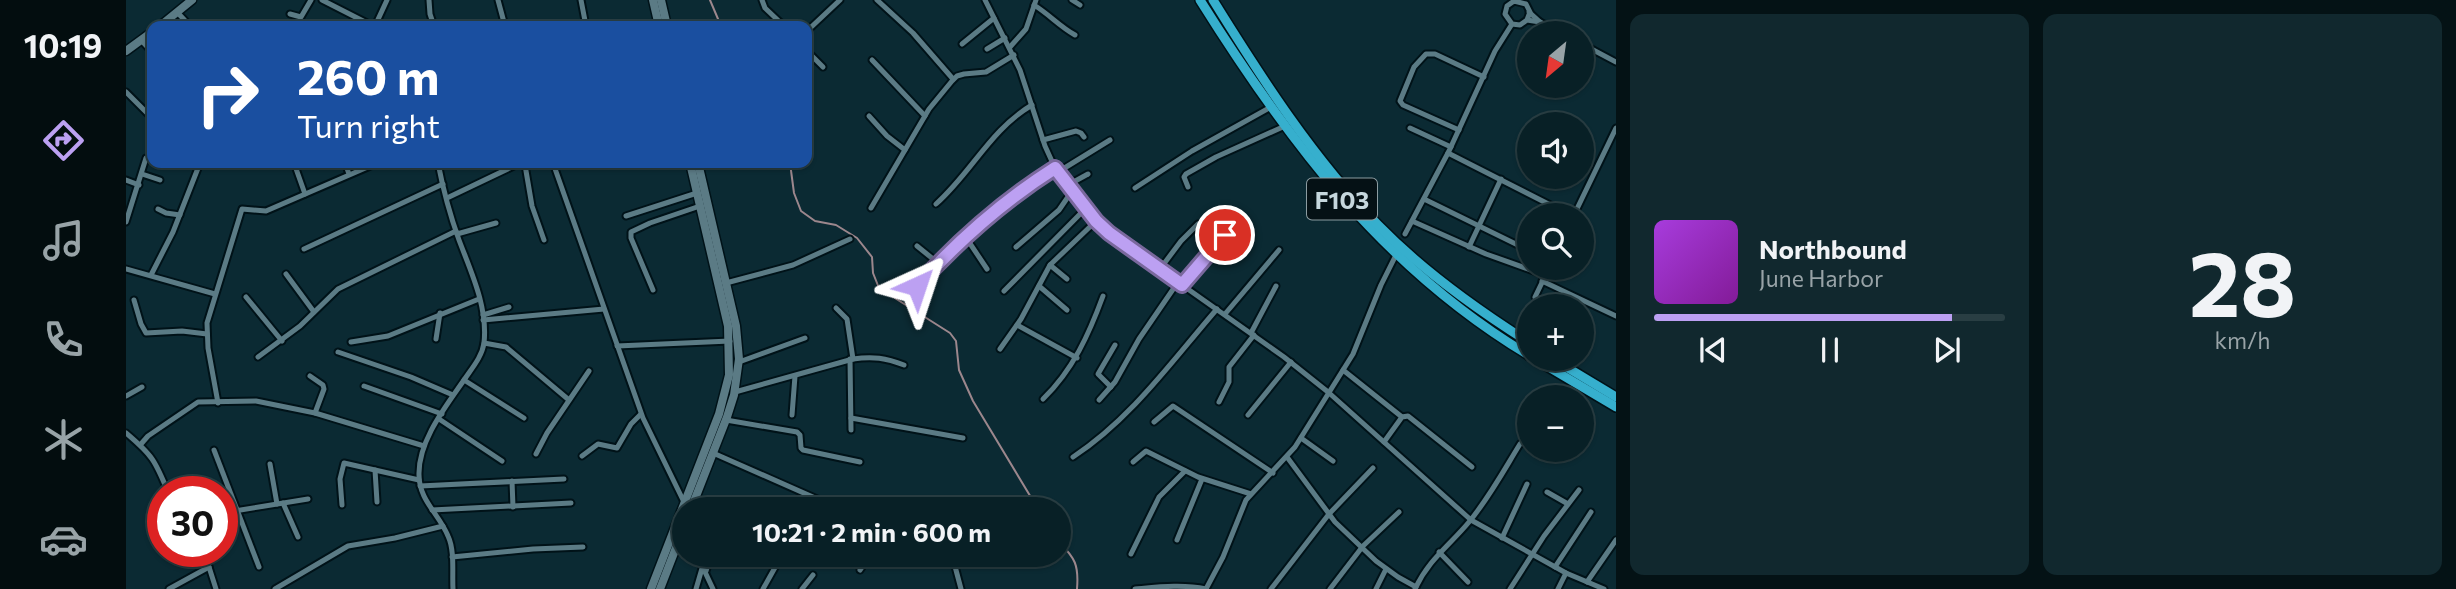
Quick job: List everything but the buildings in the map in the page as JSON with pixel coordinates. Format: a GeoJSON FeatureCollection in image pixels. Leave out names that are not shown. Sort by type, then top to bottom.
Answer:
{"type":"FeatureCollection","features":[{"type":"Feature","properties":{"kind":"main road"},"geometry":{"type":"LineString","coordinates":[[166,21],[191,0]]}},
{"type":"Feature","properties":{"kind":"main road"},"geometry":{"type":"LineString","coordinates":[[653,0],[658,21]]}},
{"type":"Feature","properties":{"kind":"main road"},"geometry":{"type":"LineString","coordinates":[[661,0],[666,21]]}},
{"type":"Feature","properties":{"kind":"main road","name":"F103"},"geometry":{"type":"LineString","coordinates":[[1200,0],[1271,107],[1335,191],[1396,255],[1472,317],[1517,347]]}},
{"type":"Feature","properties":{"kind":"main road","name":"F103"},"geometry":{"type":"LineString","coordinates":[[1213,0],[1296,125],[1355,200],[1380,227],[1437,277],[1517,335]]}},
{"type":"Feature","properties":{"kind":"main road"},"geometry":{"type":"LineString","coordinates":[[126,51],[147,36]]}},
{"type":"Feature","properties":{"kind":"main road"},"geometry":{"type":"LineString","coordinates":[[691,168],[730,341],[730,366],[726,393],[691,497]]}},
{"type":"Feature","properties":{"kind":"main road"},"geometry":{"type":"LineString","coordinates":[[692,497],[726,420],[738,363],[736,326],[699,168]]}},
{"type":"Feature","properties":{"kind":"main road"},"geometry":{"type":"LineString","coordinates":[[1559,371],[1616,407]]}},
{"type":"Feature","properties":{"kind":"main road"},"geometry":{"type":"LineString","coordinates":[[1573,371],[1616,397]]}},
{"type":"Feature","properties":{"kind":"main road"},"geometry":{"type":"LineString","coordinates":[[651,589],[672,542]]}},
{"type":"Feature","properties":{"kind":"main road"},"geometry":{"type":"LineString","coordinates":[[660,589],[672,562]]}},
{"type":"Feature","properties":{"kind":"street"},"geometry":{"type":"LineString","coordinates":[[290,14],[301,17],[311,0]]}},
{"type":"Feature","properties":{"kind":"street"},"geometry":{"type":"LineString","coordinates":[[322,0],[364,21]]}},
{"type":"Feature","properties":{"kind":"street"},"geometry":{"type":"LineString","coordinates":[[376,21],[387,0]]}},
{"type":"Feature","properties":{"kind":"street"},"geometry":{"type":"LineString","coordinates":[[429,0],[432,21]]}},
{"type":"Feature","properties":{"kind":"street"},"geometry":{"type":"LineString","coordinates":[[498,0],[504,21]]}},
{"type":"Feature","properties":{"kind":"street"},"geometry":{"type":"LineString","coordinates":[[581,0],[585,21]]}},
{"type":"Feature","properties":{"kind":"street"},"geometry":{"type":"LineString","coordinates":[[762,0],[765,8],[779,21]]}},
{"type":"Feature","properties":{"kind":"street"},"geometry":{"type":"LineString","coordinates":[[812,26],[841,0]]}},
{"type":"Feature","properties":{"kind":"street"},"geometry":{"type":"LineString","coordinates":[[877,0],[913,33],[953,79]]}},
{"type":"Feature","properties":{"kind":"street"},"geometry":{"type":"LineString","coordinates":[[985,0],[1014,55],[1043,140],[1057,170],[1096,221],[1291,362],[1471,520],[1566,573],[1604,589]]}},
{"type":"Feature","properties":{"kind":"street"},"geometry":{"type":"LineString","coordinates":[[1072,0],[1080,5]]}},
{"type":"Feature","properties":{"kind":"street"},"geometry":{"type":"LineString","coordinates":[[1529,12],[1527,20],[1520,25],[1511,24],[1506,18],[1505,9],[1514,1],[1523,1],[1529,12],[1539,21]]}},
{"type":"Feature","properties":{"kind":"street"},"geometry":{"type":"LineString","coordinates":[[1010,47],[1026,29],[1035,3],[1058,26],[1076,35]]}},
{"type":"Feature","properties":{"kind":"street"},"geometry":{"type":"LineString","coordinates":[[177,12],[185,21]]}},
{"type":"Feature","properties":{"kind":"street"},"geometry":{"type":"LineString","coordinates":[[962,44],[994,18]]}},
{"type":"Feature","properties":{"kind":"street"},"geometry":{"type":"LineString","coordinates":[[1527,20],[1534,21]]}},
{"type":"Feature","properties":{"kind":"street"},"geometry":{"type":"LineString","coordinates":[[1405,234],[1511,24]]}},
{"type":"Feature","properties":{"kind":"street"},"geometry":{"type":"LineString","coordinates":[[987,49],[1005,38]]}},
{"type":"Feature","properties":{"kind":"street"},"geometry":{"type":"LineString","coordinates":[[142,41],[147,46]]}},
{"type":"Feature","properties":{"kind":"street"},"geometry":{"type":"LineString","coordinates":[[1594,50],[1616,62]]}},
{"type":"Feature","properties":{"kind":"street"},"geometry":{"type":"LineString","coordinates":[[1459,130],[1400,102],[1414,67],[1426,54],[1435,54],[1483,77]]}},
{"type":"Feature","properties":{"kind":"street"},"geometry":{"type":"LineString","coordinates":[[871,208],[925,116],[953,79],[964,74],[986,72],[1014,55]]}},
{"type":"Feature","properties":{"kind":"street"},"geometry":{"type":"LineString","coordinates":[[812,56],[823,67]]}},
{"type":"Feature","properties":{"kind":"street"},"geometry":{"type":"LineString","coordinates":[[872,60],[925,116]]}},
{"type":"Feature","properties":{"kind":"street"},"geometry":{"type":"LineString","coordinates":[[126,92],[147,113]]}},
{"type":"Feature","properties":{"kind":"street"},"geometry":{"type":"LineString","coordinates":[[936,204],[959,182],[1002,127],[1032,105]]}},
{"type":"Feature","properties":{"kind":"street"},"geometry":{"type":"LineString","coordinates":[[1135,188],[1192,151],[1271,107]]}},
{"type":"Feature","properties":{"kind":"street"},"geometry":{"type":"LineString","coordinates":[[869,116],[887,136],[905,150]]}},
{"type":"Feature","properties":{"kind":"street"},"geometry":{"type":"LineString","coordinates":[[1188,187],[1184,177],[1186,174],[1216,157],[1285,126]]}},
{"type":"Feature","properties":{"kind":"street"},"geometry":{"type":"LineString","coordinates":[[1410,128],[1549,203]]}},
{"type":"Feature","properties":{"kind":"street"},"geometry":{"type":"LineString","coordinates":[[1578,203],[1616,128]]}},
{"type":"Feature","properties":{"kind":"street"},"geometry":{"type":"LineString","coordinates":[[1043,140],[1076,131],[1084,137]]}},
{"type":"Feature","properties":{"kind":"street"},"geometry":{"type":"LineString","coordinates":[[917,286],[965,236],[1014,195],[1110,140]]}},
{"type":"Feature","properties":{"kind":"street"},"geometry":{"type":"LineString","coordinates":[[126,222],[146,158]]}},
{"type":"Feature","properties":{"kind":"street"},"geometry":{"type":"LineString","coordinates":[[151,275],[180,215],[198,168]]}},
{"type":"Feature","properties":{"kind":"street"},"geometry":{"type":"LineString","coordinates":[[296,168],[306,194]]}},
{"type":"Feature","properties":{"kind":"street"},"geometry":{"type":"LineString","coordinates":[[347,168],[349,174]]}},
{"type":"Feature","properties":{"kind":"street"},"geometry":{"type":"LineString","coordinates":[[218,403],[207,323],[242,209],[266,211],[364,168]]}},
{"type":"Feature","properties":{"kind":"street"},"geometry":{"type":"LineString","coordinates":[[439,168],[479,299],[484,343],[479,358],[453,395],[424,446],[420,460],[422,494],[449,538],[453,589]]}},
{"type":"Feature","properties":{"kind":"street"},"geometry":{"type":"LineString","coordinates":[[447,198],[510,168]]}},
{"type":"Feature","properties":{"kind":"street"},"geometry":{"type":"LineString","coordinates":[[526,168],[532,206],[544,240]]}},
{"type":"Feature","properties":{"kind":"street"},"geometry":{"type":"LineString","coordinates":[[555,168],[641,414],[683,497]]}},
{"type":"Feature","properties":{"kind":"street"},"geometry":{"type":"LineString","coordinates":[[142,174],[160,180]]}},
{"type":"Feature","properties":{"kind":"street"},"geometry":{"type":"LineString","coordinates":[[1068,186],[1087,174]]}},
{"type":"Feature","properties":{"kind":"street"},"geometry":{"type":"LineString","coordinates":[[1469,247],[1502,179]]}},
{"type":"Feature","properties":{"kind":"street"},"geometry":{"type":"LineString","coordinates":[[126,180],[139,185]]}},
{"type":"Feature","properties":{"kind":"street"},"geometry":{"type":"LineString","coordinates":[[304,249],[443,184]]}},
{"type":"Feature","properties":{"kind":"street"},"geometry":{"type":"LineString","coordinates":[[1016,247],[1059,210],[1072,191]]}},
{"type":"Feature","properties":{"kind":"street"},"geometry":{"type":"LineString","coordinates":[[626,216],[697,193]]}},
{"type":"Feature","properties":{"kind":"street"},"geometry":{"type":"LineString","coordinates":[[1424,199],[1517,245]]}},
{"type":"Feature","properties":{"kind":"street"},"geometry":{"type":"LineString","coordinates":[[653,290],[631,233],[650,223],[700,206]]}},
{"type":"Feature","properties":{"kind":"street"},"geometry":{"type":"LineString","coordinates":[[1004,291],[1086,208]]}},
{"type":"Feature","properties":{"kind":"street"},"geometry":{"type":"LineString","coordinates":[[158,209],[180,215]]}},
{"type":"Feature","properties":{"kind":"street"},"geometry":{"type":"LineString","coordinates":[[1000,349],[1051,265],[1096,221]]}},
{"type":"Feature","properties":{"kind":"street"},"geometry":{"type":"LineString","coordinates":[[1412,221],[1517,267]]}},
{"type":"Feature","properties":{"kind":"street"},"geometry":{"type":"LineString","coordinates":[[258,357],[282,341],[338,289],[457,232],[496,223]]}},
{"type":"Feature","properties":{"kind":"street"},"geometry":{"type":"LineString","coordinates":[[1099,400],[1111,387],[1139,339],[1180,283],[1237,223]]}},
{"type":"Feature","properties":{"kind":"street"},"geometry":{"type":"LineString","coordinates":[[1160,269],[1181,241],[1199,224]]}},
{"type":"Feature","properties":{"kind":"street"},"geometry":{"type":"LineString","coordinates":[[965,236],[988,269]]}},
{"type":"Feature","properties":{"kind":"street"},"geometry":{"type":"LineString","coordinates":[[726,283],[793,265],[850,239]]}},
{"type":"Feature","properties":{"kind":"street"},"geometry":{"type":"LineString","coordinates":[[917,246],[938,263]]}},
{"type":"Feature","properties":{"kind":"street"},"geometry":{"type":"LineString","coordinates":[[1225,314],[1279,250]]}},
{"type":"Feature","properties":{"kind":"street"},"geometry":{"type":"LineString","coordinates":[[1135,589],[1194,586],[1206,589],[1223,557],[1246,500],[1273,473],[1301,438],[1359,342],[1396,255]]}},
{"type":"Feature","properties":{"kind":"street"},"geometry":{"type":"LineString","coordinates":[[1051,265],[1067,279]]}},
{"type":"Feature","properties":{"kind":"street"},"geometry":{"type":"LineString","coordinates":[[126,268],[215,293]]}},
{"type":"Feature","properties":{"kind":"street"},"geometry":{"type":"LineString","coordinates":[[286,274],[314,312]]}},
{"type":"Feature","properties":{"kind":"street"},"geometry":{"type":"LineString","coordinates":[[1548,280],[1616,316]]}},
{"type":"Feature","properties":{"kind":"street"},"geometry":{"type":"LineString","coordinates":[[1039,286],[1067,310]]}},
{"type":"Feature","properties":{"kind":"street"},"geometry":{"type":"LineString","coordinates":[[1219,402],[1229,382],[1229,368],[1253,334],[1276,286]]}},
{"type":"Feature","properties":{"kind":"street"},"geometry":{"type":"LineString","coordinates":[[1043,399],[1063,379],[1077,358],[1103,296]]}},
{"type":"Feature","properties":{"kind":"street"},"geometry":{"type":"LineString","coordinates":[[246,297],[282,341]]}},
{"type":"Feature","properties":{"kind":"street"},"geometry":{"type":"LineString","coordinates":[[351,342],[378,339],[479,299]]}},
{"type":"Feature","properties":{"kind":"street"},"geometry":{"type":"LineString","coordinates":[[134,300],[146,333],[182,331],[207,334]]}},
{"type":"Feature","properties":{"kind":"street"},"geometry":{"type":"LineString","coordinates":[[483,317],[509,307]]}},
{"type":"Feature","properties":{"kind":"street"},"geometry":{"type":"LineString","coordinates":[[836,308],[848,319],[852,359],[850,430]]}},
{"type":"Feature","properties":{"kind":"street"},"geometry":{"type":"LineString","coordinates":[[483,317],[604,309]]}},
{"type":"Feature","properties":{"kind":"street"},"geometry":{"type":"LineString","coordinates":[[1073,457],[1096,442],[1133,408],[1217,309]]}},
{"type":"Feature","properties":{"kind":"street"},"geometry":{"type":"LineString","coordinates":[[436,339],[440,313]]}},
{"type":"Feature","properties":{"kind":"street"},"geometry":{"type":"LineString","coordinates":[[1017,325],[1077,358]]}},
{"type":"Feature","properties":{"kind":"street"},"geometry":{"type":"LineString","coordinates":[[738,363],[805,338]]}},
{"type":"Feature","properties":{"kind":"street"},"geometry":{"type":"LineString","coordinates":[[617,346],[730,341]]}},
{"type":"Feature","properties":{"kind":"street"},"geometry":{"type":"LineString","coordinates":[[484,343],[506,347],[569,400]]}},
{"type":"Feature","properties":{"kind":"street"},"geometry":{"type":"LineString","coordinates":[[1111,387],[1098,374],[1115,345]]}},
{"type":"Feature","properties":{"kind":"street"},"geometry":{"type":"LineString","coordinates":[[338,352],[411,377],[453,395]]}},
{"type":"Feature","properties":{"kind":"street"},"geometry":{"type":"LineString","coordinates":[[734,392],[852,359],[877,357],[904,365]]}},
{"type":"Feature","properties":{"kind":"street"},"geometry":{"type":"LineString","coordinates":[[1248,415],[1291,362]]}},
{"type":"Feature","properties":{"kind":"street"},"geometry":{"type":"LineString","coordinates":[[1343,370],[1402,417],[1413,418],[1472,467]]}},
{"type":"Feature","properties":{"kind":"street"},"geometry":{"type":"LineString","coordinates":[[536,454],[589,371]]}},
{"type":"Feature","properties":{"kind":"street"},"geometry":{"type":"LineString","coordinates":[[310,376],[323,385],[324,389],[315,413]]}},
{"type":"Feature","properties":{"kind":"street"},"geometry":{"type":"LineString","coordinates":[[792,415],[794,376]]}},
{"type":"Feature","properties":{"kind":"street"},"geometry":{"type":"LineString","coordinates":[[464,380],[524,418]]}},
{"type":"Feature","properties":{"kind":"street"},"geometry":{"type":"LineString","coordinates":[[364,386],[441,417],[502,461]]}},
{"type":"Feature","properties":{"kind":"street"},"geometry":{"type":"LineString","coordinates":[[126,396],[142,387]]}},
{"type":"Feature","properties":{"kind":"street"},"geometry":{"type":"LineString","coordinates":[[141,444],[148,436],[198,402],[256,401],[315,413],[424,446]]}},
{"type":"Feature","properties":{"kind":"street"},"geometry":{"type":"LineString","coordinates":[[1154,422],[1173,406],[1273,473]]}},
{"type":"Feature","properties":{"kind":"street"},"geometry":{"type":"LineString","coordinates":[[582,456],[598,444],[617,447],[641,414]]}},
{"type":"Feature","properties":{"kind":"street"},"geometry":{"type":"LineString","coordinates":[[1384,442],[1402,417]]}},
{"type":"Feature","properties":{"kind":"street"},"geometry":{"type":"LineString","coordinates":[[851,418],[963,438]]}},
{"type":"Feature","properties":{"kind":"street"},"geometry":{"type":"LineString","coordinates":[[726,420],[797,432],[800,435],[800,448],[803,450],[860,462]]}},
{"type":"Feature","properties":{"kind":"street"},"geometry":{"type":"LineString","coordinates":[[126,433],[141,444],[161,476]]}},
{"type":"Feature","properties":{"kind":"street"},"geometry":{"type":"LineString","coordinates":[[1301,438],[1333,461]]}},
{"type":"Feature","properties":{"kind":"street"},"geometry":{"type":"LineString","coordinates":[[1287,457],[1329,514],[1386,569],[1416,588],[1426,568],[1471,520],[1517,448]]}},
{"type":"Feature","properties":{"kind":"street"},"geometry":{"type":"LineString","coordinates":[[214,450],[223,476]]}},
{"type":"Feature","properties":{"kind":"street"},"geometry":{"type":"LineString","coordinates":[[1133,462],[1146,451],[1202,479],[1251,494]]}},
{"type":"Feature","properties":{"kind":"street"},"geometry":{"type":"LineString","coordinates":[[713,453],[811,497]]}},
{"type":"Feature","properties":{"kind":"street"},"geometry":{"type":"LineString","coordinates":[[342,505],[340,479],[344,463],[420,483],[564,479]]}},
{"type":"Feature","properties":{"kind":"street"},"geometry":{"type":"LineString","coordinates":[[270,464],[280,504],[298,537]]}},
{"type":"Feature","properties":{"kind":"street"},"geometry":{"type":"LineString","coordinates":[[1271,589],[1329,514],[1373,468]]}},
{"type":"Feature","properties":{"kind":"street"},"geometry":{"type":"LineString","coordinates":[[375,470],[377,502]]}},
{"type":"Feature","properties":{"kind":"street"},"geometry":{"type":"LineString","coordinates":[[1131,554],[1160,497],[1185,471]]}},
{"type":"Feature","properties":{"kind":"street"},"geometry":{"type":"LineString","coordinates":[[1177,540],[1202,479]]}},
{"type":"Feature","properties":{"kind":"street"},"geometry":{"type":"LineString","coordinates":[[512,481],[513,507]]}},
{"type":"Feature","properties":{"kind":"street"},"geometry":{"type":"LineString","coordinates":[[1502,538],[1527,484]]}},
{"type":"Feature","properties":{"kind":"street"},"geometry":{"type":"LineString","coordinates":[[1510,589],[1579,490]]}},
{"type":"Feature","properties":{"kind":"street"},"geometry":{"type":"LineString","coordinates":[[1547,492],[1568,504]]}},
{"type":"Feature","properties":{"kind":"street"},"geometry":{"type":"LineString","coordinates":[[238,511],[308,499]]}},
{"type":"Feature","properties":{"kind":"street"},"geometry":{"type":"LineString","coordinates":[[432,510],[571,503]]}},
{"type":"Feature","properties":{"kind":"street"},"geometry":{"type":"LineString","coordinates":[[1330,589],[1363,546],[1399,512]]}},
{"type":"Feature","properties":{"kind":"street"},"geometry":{"type":"LineString","coordinates":[[1555,566],[1591,512]]}},
{"type":"Feature","properties":{"kind":"street"},"geometry":{"type":"LineString","coordinates":[[238,516],[259,567]]}},
{"type":"Feature","properties":{"kind":"street"},"geometry":{"type":"LineString","coordinates":[[275,589],[348,546],[443,526]]}},
{"type":"Feature","properties":{"kind":"street"},"geometry":{"type":"LineString","coordinates":[[1587,582],[1616,540]]}},
{"type":"Feature","properties":{"kind":"street"},"geometry":{"type":"LineString","coordinates":[[452,557],[583,547]]}},
{"type":"Feature","properties":{"kind":"street"},"geometry":{"type":"LineString","coordinates":[[1439,552],[1468,582]]}},
{"type":"Feature","properties":{"kind":"street"},"geometry":{"type":"LineString","coordinates":[[169,589],[209,567],[216,589]]}},
{"type":"Feature","properties":{"kind":"street"},"geometry":{"type":"LineString","coordinates":[[763,589],[775,567]]}},
{"type":"Feature","properties":{"kind":"street"},"geometry":{"type":"LineString","coordinates":[[955,567],[961,589]]}},
{"type":"Feature","properties":{"kind":"street"},"geometry":{"type":"LineString","coordinates":[[696,589],[704,568]]}},
{"type":"Feature","properties":{"kind":"street"},"geometry":{"type":"LineString","coordinates":[[704,568],[713,589]]}},
{"type":"Feature","properties":{"kind":"street"},"geometry":{"type":"LineString","coordinates":[[1376,589],[1386,569]]}},
{"type":"Feature","properties":{"kind":"street"},"geometry":{"type":"LineString","coordinates":[[1558,589],[1566,573]]}},
{"type":"Feature","properties":{"kind":"street"},"geometry":{"type":"LineString","coordinates":[[802,589],[813,575]]}},
{"type":"Feature","properties":{"kind":"waterway"},"geometry":{"type":"LineString","coordinates":[[710,0],[719,21]]}},
{"type":"Feature","properties":{"kind":"waterway"},"geometry":{"type":"LineString","coordinates":[[791,168],[794,193],[801,211],[815,221],[836,225],[857,238],[872,257],[873,273],[879,288],[950,333],[956,341],[959,370],[973,401],[1031,497]]}},
{"type":"Feature","properties":{"kind":"waterway"},"geometry":{"type":"LineString","coordinates":[[1071,556],[1075,562],[1077,589]]}},
{"type":"Feature","properties":{"kind":"route"},"geometry":{"type":"LineString","coordinates":[[917,286],[953,248],[994,211],[1055,168],[1096,221],[1109,233],[1182,285],[1225,235]]}}]}
